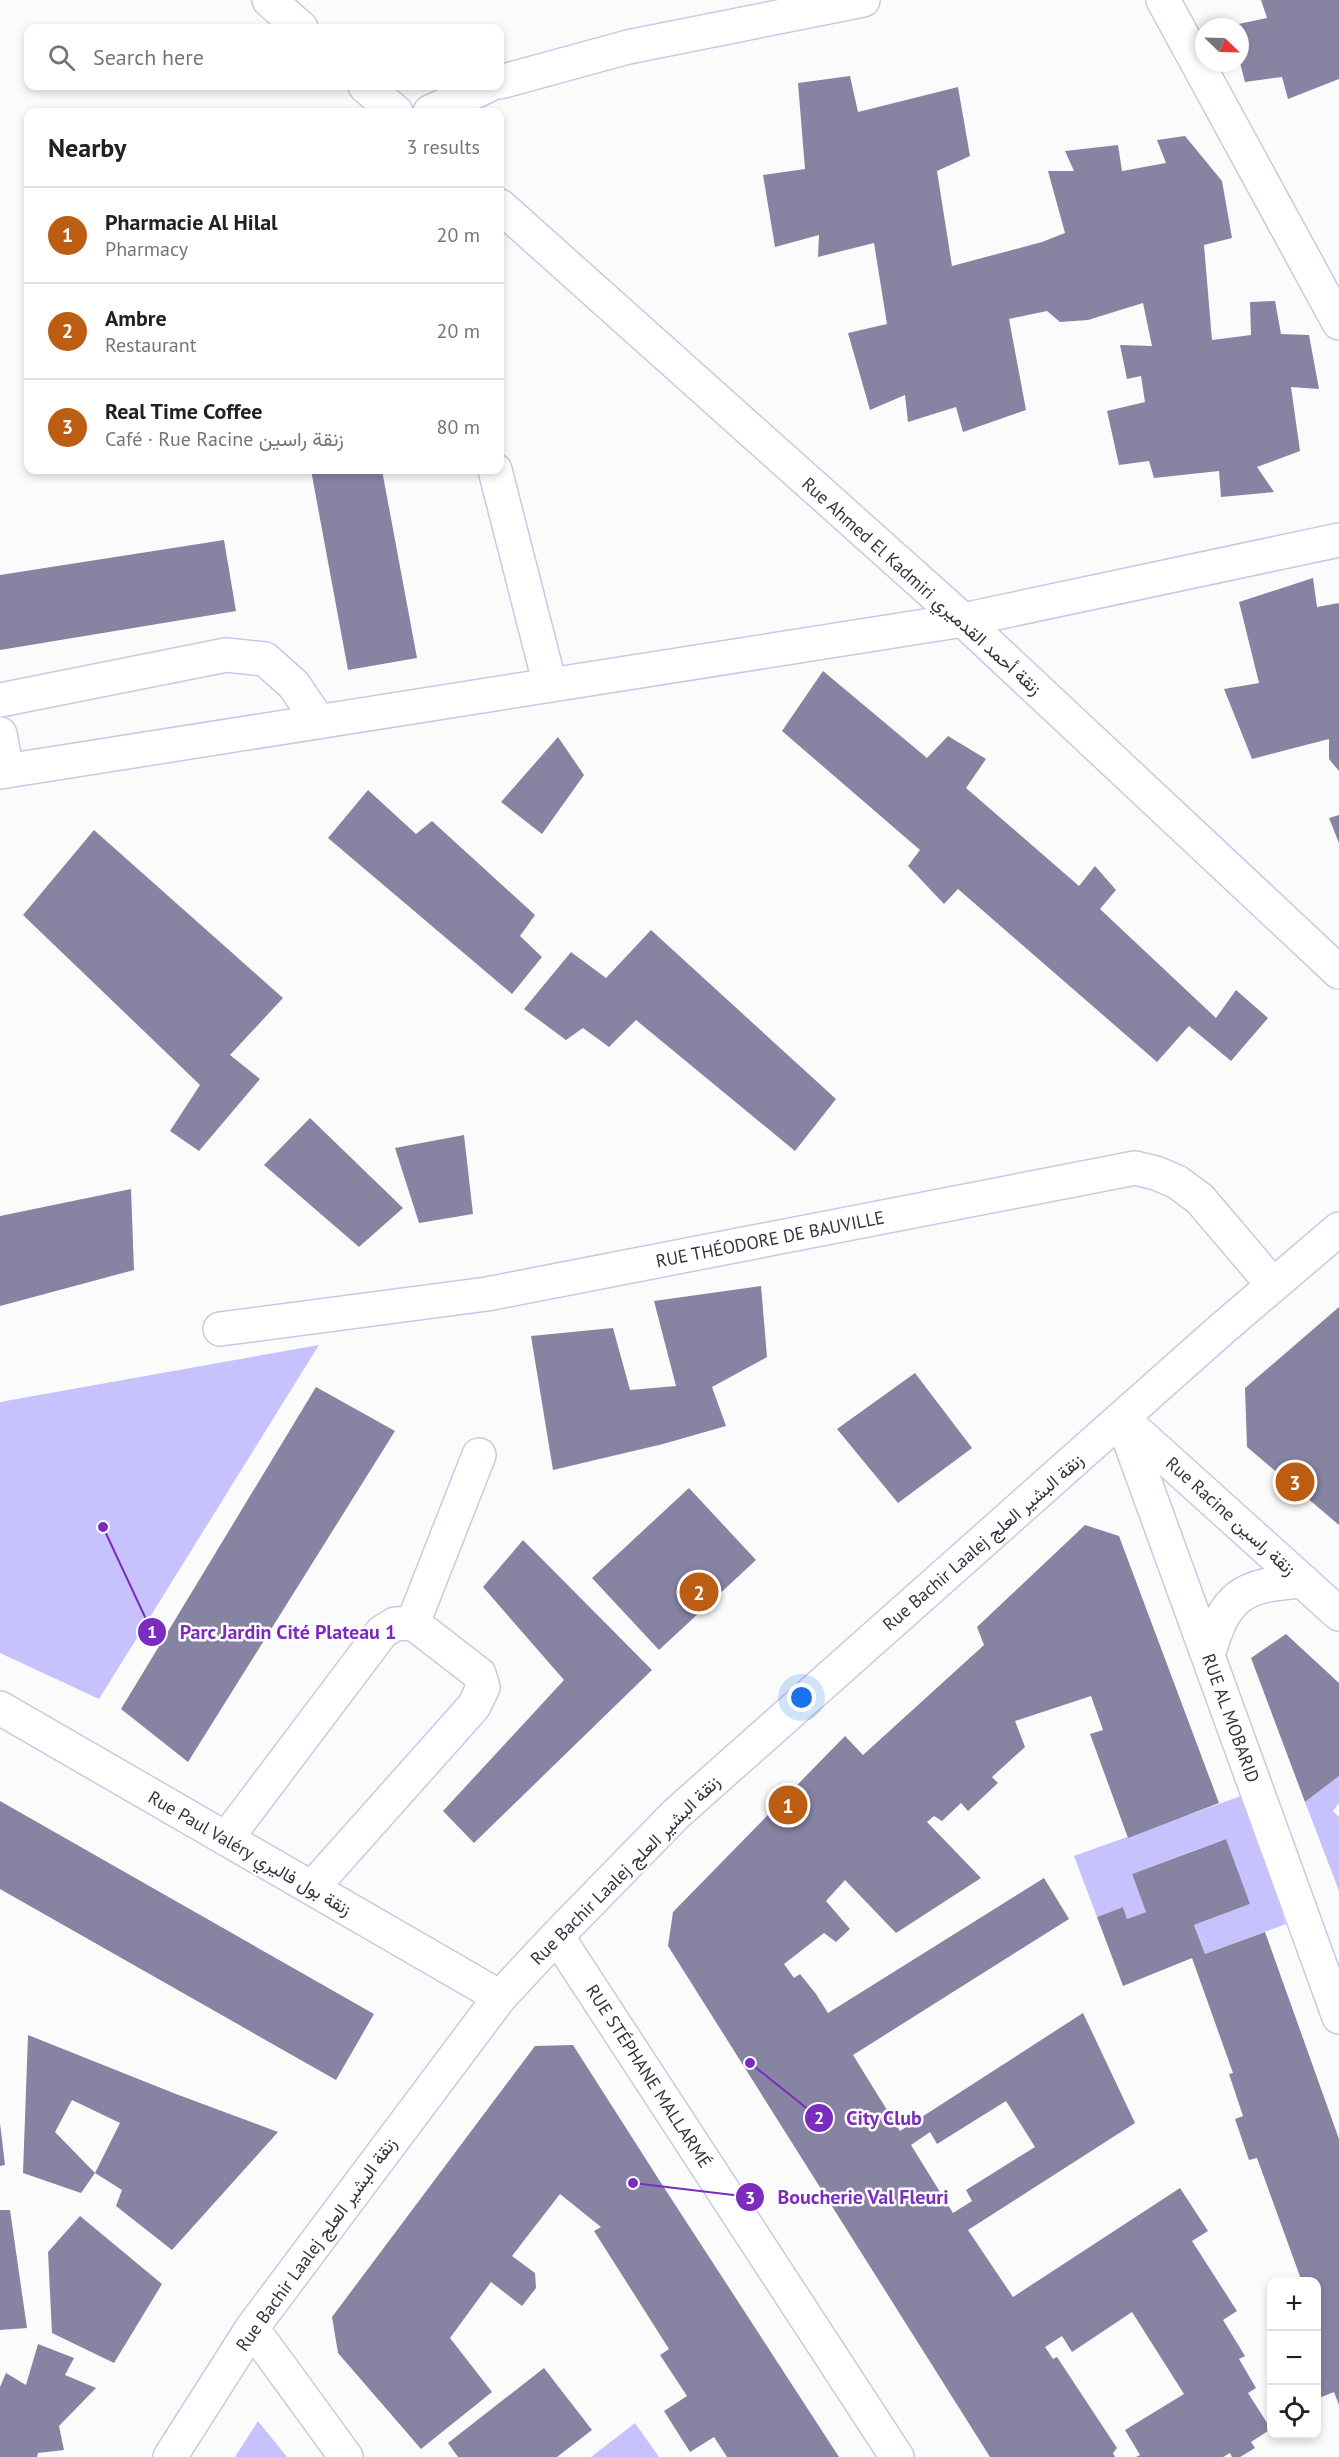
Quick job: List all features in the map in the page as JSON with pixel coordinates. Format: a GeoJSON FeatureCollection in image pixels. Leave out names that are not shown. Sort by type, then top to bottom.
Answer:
{"type":"FeatureCollection","features":[{"type":"Feature","properties":{"kind":"street"},"geometry":{"type":"LineString","coordinates":[[269,0],[296,24]]}},
{"type":"Feature","properties":{"kind":"street"},"geometry":{"type":"LineString","coordinates":[[504,81],[628,47],[863,0]]}},
{"type":"Feature","properties":{"kind":"street"},"geometry":{"type":"LineString","coordinates":[[1163,0],[1339,323]]}},
{"type":"Feature","properties":{"kind":"street"},"geometry":{"type":"LineString","coordinates":[[370,90],[391,108]]}},
{"type":"Feature","properties":{"kind":"street"},"geometry":{"type":"LineString","coordinates":[[439,108],[478,90]]}},
{"type":"Feature","properties":{"kind":"street","name":"Rue Ahmed El Kadmiri زنقة أحمد القدميري"},"geometry":{"type":"LineString","coordinates":[[504,210],[963,620],[1339,972]]}},
{"type":"Feature","properties":{"kind":"street"},"geometry":{"type":"LineString","coordinates":[[496,474],[550,686]]}},
{"type":"Feature","properties":{"kind":"street"},"geometry":{"type":"LineString","coordinates":[[0,734],[3,772],[963,620],[1339,540]]}},
{"type":"Feature","properties":{"kind":"street"},"geometry":{"type":"LineString","coordinates":[[0,700],[226,655],[265,659],[294,685],[319,722]]}},
{"type":"Feature","properties":{"kind":"street","name":"RUE THÉODORE DE BAUVILLE"},"geometry":{"type":"LineString","coordinates":[[220,1329],[487,1294],[1135,1168],[1156,1173],[1177,1182],[1200,1199],[1273,1285]]}},
{"type":"Feature","properties":{"kind":"street","name":"Rue Bachir Laalej زنقة البشير العلج"},"geometry":{"type":"LineString","coordinates":[[170,2457],[252,2328],[500,1997],[557,1936],[676,1814],[1339,1228]]}},
{"type":"Feature","properties":{"kind":"street","name":"Rue Racine زنقة راسين"},"geometry":{"type":"LineString","coordinates":[[1122,1419],[1339,1614]]}},
{"type":"Feature","properties":{"kind":"street","name":"RUE AL MOBARID"},"geometry":{"type":"LineString","coordinates":[[1122,1419],[1339,2017]]}},
{"type":"Feature","properties":{"kind":"street"},"geometry":{"type":"LineString","coordinates":[[413,1623],[479,1455]]}},
{"type":"Feature","properties":{"kind":"street"},"geometry":{"type":"LineString","coordinates":[[1208,1656],[1226,1608],[1244,1592],[1264,1584],[1303,1581]]}},
{"type":"Feature","properties":{"kind":"street"},"geometry":{"type":"LineString","coordinates":[[226,1839],[382,1632],[395,1624],[413,1623],[479,1674],[483,1687],[474,1706],[312,1888]]}},
{"type":"Feature","properties":{"kind":"street","name":"Rue Paul Valéry زنقة بول فاليري"},"geometry":{"type":"LineString","coordinates":[[0,1708],[500,1997]]}},
{"type":"Feature","properties":{"kind":"street","name":"RUE STÉPHANE MALLARMÉ"},"geometry":{"type":"LineString","coordinates":[[557,1936],[897,2457]]}},
{"type":"Feature","properties":{"kind":"street"},"geometry":{"type":"LineString","coordinates":[[252,2328],[346,2457]]}},
{"type":"Feature","properties":{"kind":"shaded area"},"geometry":{"type":"Polygon","coordinates":[[[319,1345],[99,1699],[0,1653],[0,1402],[319,1345]]]}},
{"type":"Feature","properties":{"kind":"shaded area"},"geometry":{"type":"Polygon","coordinates":[[[1339,1776],[1339,1803],[1333,1811],[1339,1817],[1339,1891],[1305,1802],[1339,1776]]]}},
{"type":"Feature","properties":{"kind":"shaded area"},"geometry":{"type":"Polygon","coordinates":[[[1241,1796],[1286,1924],[1205,1954],[1194,1925],[1250,1904],[1225,1839],[1132,1874],[1146,1912],[1127,1919],[1123,1907],[1097,1917],[1074,1856],[1241,1796]]]}},
{"type":"Feature","properties":{"kind":"shaded area"},"geometry":{"type":"Polygon","coordinates":[[[258,2421],[287,2457],[235,2457],[258,2421]]]}},
{"type":"Feature","properties":{"kind":"shaded area"},"geometry":{"type":"Polygon","coordinates":[[[635,2423],[659,2457],[591,2457],[635,2423]]]}},
{"type":"Feature","properties":{"kind":"building"},"geometry":{"type":"Polygon","coordinates":[[[1261,0],[1339,0],[1339,79],[1288,99],[1282,77],[1245,82],[1242,72],[1249,72],[1249,22],[1267,18],[1261,0]]]}},
{"type":"Feature","properties":{"kind":"building"},"geometry":{"type":"Polygon","coordinates":[[[850,76],[858,112],[958,87],[970,156],[937,171],[952,266],[1042,242],[1065,233],[1048,171],[1074,171],[1065,151],[1118,145],[1122,171],[1166,163],[1157,140],[1185,136],[1222,181],[1232,238],[1204,245],[1212,340],[1251,335],[1250,302],[1275,301],[1281,334],[1309,335],[1319,389],[1291,387],[1300,451],[1257,467],[1274,492],[1221,497],[1219,471],[1154,478],[1149,461],[1119,465],[1107,411],[1145,402],[1141,376],[1127,379],[1120,345],[1152,346],[1143,303],[1088,320],[1060,322],[1047,311],[1009,319],[1026,410],[963,432],[956,407],[908,422],[905,395],[870,410],[848,333],[887,324],[874,243],[818,257],[819,235],[775,247],[763,175],[805,169],[798,83],[850,76]]]}},
{"type":"Feature","properties":{"kind":"building"},"geometry":{"type":"Polygon","coordinates":[[[312,474],[383,474],[417,658],[348,670],[312,474]]]}},
{"type":"Feature","properties":{"kind":"building"},"geometry":{"type":"Polygon","coordinates":[[[224,540],[236,611],[0,650],[0,575],[224,540]]]}},
{"type":"Feature","properties":{"kind":"building"},"geometry":{"type":"Polygon","coordinates":[[[1313,578],[1317,607],[1339,603],[1339,771],[1329,759],[1329,739],[1252,759],[1224,689],[1259,683],[1239,602],[1313,578]]]}},
{"type":"Feature","properties":{"kind":"building"},"geometry":{"type":"Polygon","coordinates":[[[823,671],[927,758],[948,736],[986,759],[966,788],[1079,886],[1095,866],[1116,890],[1100,909],[1216,1018],[1236,990],[1268,1018],[1231,1061],[1189,1026],[1157,1062],[958,889],[944,904],[908,866],[920,850],[782,731],[823,671]]]}},
{"type":"Feature","properties":{"kind":"building"},"geometry":{"type":"Polygon","coordinates":[[[558,737],[584,775],[542,834],[501,802],[558,737]]]}},
{"type":"Feature","properties":{"kind":"building"},"geometry":{"type":"Polygon","coordinates":[[[368,790],[416,834],[432,821],[535,915],[520,936],[542,957],[512,994],[328,838],[368,790]]]}},
{"type":"Feature","properties":{"kind":"building"},"geometry":{"type":"Polygon","coordinates":[[[1339,815],[1339,843],[1329,818],[1339,815]]]}},
{"type":"Feature","properties":{"kind":"building"},"geometry":{"type":"Polygon","coordinates":[[[94,830],[283,998],[230,1055],[260,1079],[199,1151],[170,1131],[200,1085],[23,915],[94,830]]]}},
{"type":"Feature","properties":{"kind":"building"},"geometry":{"type":"Polygon","coordinates":[[[651,930],[836,1099],[795,1151],[636,1020],[609,1047],[583,1028],[566,1040],[524,1009],[571,952],[606,978],[651,930]]]}},
{"type":"Feature","properties":{"kind":"building"},"geometry":{"type":"Polygon","coordinates":[[[310,1118],[403,1208],[359,1247],[264,1165],[310,1118]]]}},
{"type":"Feature","properties":{"kind":"building"},"geometry":{"type":"Polygon","coordinates":[[[464,1135],[473,1214],[419,1223],[395,1148],[464,1135]]]}},
{"type":"Feature","properties":{"kind":"building"},"geometry":{"type":"Polygon","coordinates":[[[131,1189],[134,1270],[0,1306],[0,1216],[131,1189]]]}},
{"type":"Feature","properties":{"kind":"building"},"geometry":{"type":"Polygon","coordinates":[[[761,1286],[767,1357],[712,1387],[726,1426],[663,1444],[553,1470],[531,1336],[613,1328],[630,1390],[676,1386],[654,1301],[761,1286]]]}},
{"type":"Feature","properties":{"kind":"building"},"geometry":{"type":"Polygon","coordinates":[[[1339,1307],[1339,1525],[1247,1447],[1245,1388],[1339,1307]]]}},
{"type":"Feature","properties":{"kind":"building"},"geometry":{"type":"Polygon","coordinates":[[[915,1373],[972,1448],[898,1503],[837,1429],[915,1373]]]}},
{"type":"Feature","properties":{"kind":"building"},"geometry":{"type":"Polygon","coordinates":[[[316,1387],[395,1431],[188,1762],[121,1709],[316,1387]]]}},
{"type":"Feature","properties":{"kind":"building"},"geometry":{"type":"Polygon","coordinates":[[[689,1488],[756,1560],[659,1650],[592,1578],[689,1488]]]}},
{"type":"Feature","properties":{"kind":"building"},"geometry":{"type":"Polygon","coordinates":[[[1085,1525],[1119,1536],[1219,1803],[1128,1838],[1090,1734],[1103,1730],[1091,1696],[1015,1721],[1025,1747],[992,1777],[998,1783],[968,1811],[961,1803],[942,1821],[934,1816],[927,1822],[981,1878],[896,1933],[845,1880],[826,1901],[850,1929],[836,1942],[824,1933],[784,1964],[794,1978],[800,1974],[828,2013],[1044,1878],[1069,1919],[853,2055],[900,2131],[1083,2013],[1135,2123],[968,2230],[1013,2297],[1180,2188],[1208,2231],[1192,2241],[1237,2311],[1223,2320],[1245,2356],[1239,2359],[1256,2388],[1248,2393],[1267,2423],[1267,2432],[1251,2442],[1255,2448],[1240,2457],[1232,2457],[1230,2453],[1223,2457],[1136,2457],[1140,2455],[1125,2430],[1184,2394],[1132,2312],[1072,2352],[1062,2336],[1045,2347],[1053,2359],[1057,2357],[1117,2448],[1113,2453],[1115,2457],[990,2457],[668,1946],[673,1912],[845,1736],[863,1755],[984,1645],[977,1627],[1085,1525]],[[1006,2101],[937,2144],[930,2132],[911,2145],[953,2213],[972,2201],[966,2190],[1035,2147],[1006,2101]]]}},
{"type":"Feature","properties":{"kind":"building"},"geometry":{"type":"Polygon","coordinates":[[[523,1540],[652,1670],[474,1843],[443,1811],[564,1680],[483,1587],[523,1540]]]}},
{"type":"Feature","properties":{"kind":"building"},"geometry":{"type":"Polygon","coordinates":[[[1286,1634],[1339,1683],[1339,1776],[1305,1802],[1251,1658],[1286,1634]]]}},
{"type":"Feature","properties":{"kind":"building"},"geometry":{"type":"Polygon","coordinates":[[[0,1801],[374,2014],[336,2080],[0,1889],[0,1801]]]}},
{"type":"Feature","properties":{"kind":"building"},"geometry":{"type":"Polygon","coordinates":[[[1226,1839],[1250,1904],[1194,1925],[1205,1954],[1265,1932],[1339,2139],[1339,2405],[1334,2392],[1321,2397],[1321,2277],[1300,2277],[1257,2158],[1249,2160],[1235,2119],[1243,2116],[1229,2074],[1233,2073],[1192,1958],[1123,1986],[1097,1917],[1123,1907],[1127,1919],[1146,1912],[1132,1874],[1226,1839]]]}},
{"type":"Feature","properties":{"kind":"building"},"geometry":{"type":"Polygon","coordinates":[[[28,2035],[278,2132],[172,2250],[116,2206],[122,2190],[95,2173],[81,2193],[23,2173],[28,2035]],[[72,2100],[55,2132],[95,2173],[120,2123],[72,2100]]]}},
{"type":"Feature","properties":{"kind":"building"},"geometry":{"type":"Polygon","coordinates":[[[573,2045],[839,2457],[727,2457],[714,2437],[690,2452],[664,2411],[687,2396],[660,2355],[669,2349],[594,2231],[601,2227],[560,2194],[512,2256],[535,2273],[536,2288],[522,2306],[491,2282],[450,2338],[492,2392],[421,2449],[338,2353],[332,2317],[535,2046],[573,2045]]]}},
{"type":"Feature","properties":{"kind":"building"},"geometry":{"type":"Polygon","coordinates":[[[0,2123],[5,2165],[0,2166],[0,2123]]]}},
{"type":"Feature","properties":{"kind":"building"},"geometry":{"type":"Polygon","coordinates":[[[0,2210],[10,2210],[27,2328],[0,2330],[0,2210]]]}},
{"type":"Feature","properties":{"kind":"building"},"geometry":{"type":"Polygon","coordinates":[[[80,2216],[162,2284],[114,2363],[52,2333],[48,2252],[80,2216]]]}},
{"type":"Feature","properties":{"kind":"building"},"geometry":{"type":"Polygon","coordinates":[[[38,2344],[74,2358],[65,2375],[96,2388],[59,2426],[64,2450],[38,2453],[37,2457],[0,2457],[0,2387],[6,2373],[26,2385],[38,2344]]]}},
{"type":"Feature","properties":{"kind":"building"},"geometry":{"type":"Polygon","coordinates":[[[544,2368],[592,2430],[557,2457],[458,2457],[448,2443],[544,2368]]]}},
{"type":"Feature","properties":{"kind":"place","name":"Real Time Coffee"},"geometry":{"type":"Point","coordinates":[1295,1482]}},
{"type":"Feature","properties":{"kind":"place","name":"Parc Jardin Cité Plateau 1"},"geometry":{"type":"Point","coordinates":[103,1527]}},
{"type":"Feature","properties":{"kind":"place","name":"Ambre"},"geometry":{"type":"Point","coordinates":[699,1592]}},
{"type":"Feature","properties":{"kind":"place","name":"Pharmacie Al Hilal"},"geometry":{"type":"Point","coordinates":[788,1805]}},
{"type":"Feature","properties":{"kind":"place","name":"City Club"},"geometry":{"type":"Point","coordinates":[750,2063]}},
{"type":"Feature","properties":{"kind":"place","name":"Boucherie Val Fleuri"},"geometry":{"type":"Point","coordinates":[633,2183]}}]}
